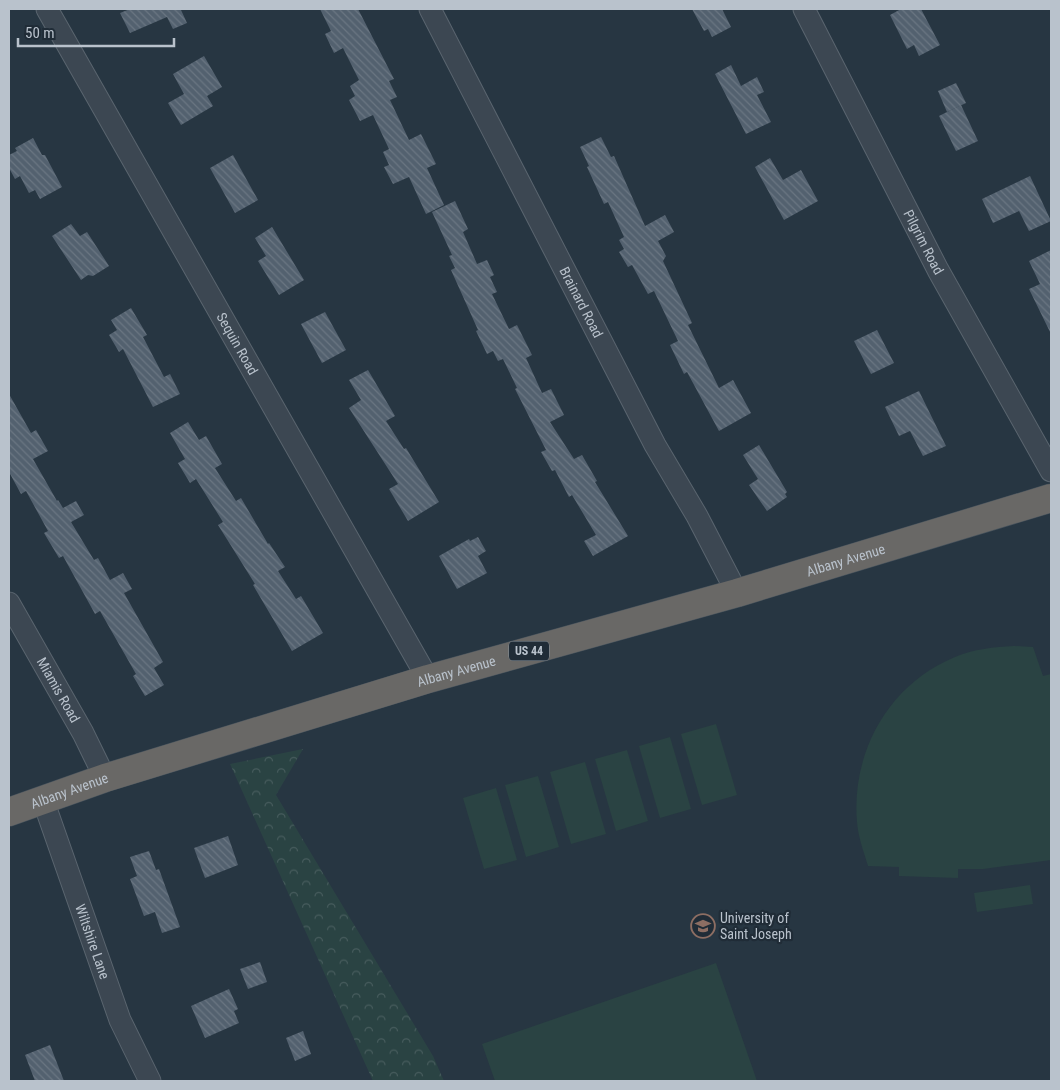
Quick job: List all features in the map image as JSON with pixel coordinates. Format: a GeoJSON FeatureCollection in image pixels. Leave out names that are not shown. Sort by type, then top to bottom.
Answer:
{"type":"FeatureCollection","features":[{"type":"Feature","properties":{"kind":"highway","name":"Albany Avenue"},"geometry":{"type":"LineString","coordinates":[[9,812],[105,778],[428,679],[737,593],[1051,498]]}},
{"type":"Feature","properties":{"kind":"street","name":"Sequin Road"},"geometry":{"type":"LineString","coordinates":[[47,9],[428,679]]}},
{"type":"Feature","properties":{"kind":"street","name":"Brainard Road"},"geometry":{"type":"LineString","coordinates":[[430,9],[654,445],[697,516],[737,593]]}},
{"type":"Feature","properties":{"kind":"street","name":"Pilgrim Road"},"geometry":{"type":"LineString","coordinates":[[804,9],[938,270],[1051,471]]}},
{"type":"Feature","properties":{"kind":"street","name":"Miamis Road"},"geometry":{"type":"LineString","coordinates":[[9,602],[79,725],[105,778]]}},
{"type":"Feature","properties":{"kind":"street","name":"Wiltshire Lane"},"geometry":{"type":"LineString","coordinates":[[43,800],[120,1020],[150,1081]]}},
{"type":"Feature","properties":{"kind":"green space"},"geometry":{"type":"Polygon","coordinates":[[[1014,646],[1033,647],[1043,676],[1051,674],[1051,860],[983,869],[958,869],[958,878],[899,876],[899,867],[868,866],[857,822],[857,796],[861,770],[868,746],[879,723],[893,703],[911,684],[932,669],[969,652],[1014,646]]]}},
{"type":"Feature","properties":{"kind":"green space"},"geometry":{"type":"Polygon","coordinates":[[[716,724],[737,795],[702,805],[681,734],[716,724]]]}},
{"type":"Feature","properties":{"kind":"green space"},"geometry":{"type":"Polygon","coordinates":[[[670,737],[691,809],[660,818],[639,746],[670,737]]]}},
{"type":"Feature","properties":{"kind":"green space"},"geometry":{"type":"Polygon","coordinates":[[[303,749],[276,795],[433,1056],[444,1081],[373,1081],[230,764],[303,749]]]}},
{"type":"Feature","properties":{"kind":"green space"},"geometry":{"type":"Polygon","coordinates":[[[627,750],[648,821],[616,831],[595,759],[627,750]]]}},
{"type":"Feature","properties":{"kind":"green space"},"geometry":{"type":"Polygon","coordinates":[[[585,762],[606,834],[571,844],[550,772],[585,762]]]}},
{"type":"Feature","properties":{"kind":"green space"},"geometry":{"type":"Polygon","coordinates":[[[538,776],[559,847],[526,857],[505,785],[538,776]]]}},
{"type":"Feature","properties":{"kind":"green space"},"geometry":{"type":"Polygon","coordinates":[[[496,788],[517,860],[484,869],[463,798],[496,788]]]}},
{"type":"Feature","properties":{"kind":"green space"},"geometry":{"type":"Polygon","coordinates":[[[1030,885],[1033,904],[977,912],[974,893],[1030,885]]]}},
{"type":"Feature","properties":{"kind":"green space"},"geometry":{"type":"Polygon","coordinates":[[[716,963],[757,1081],[495,1081],[482,1044],[716,963]]]}},
{"type":"Feature","properties":{"kind":"building"},"geometry":{"type":"Polygon","coordinates":[[[130,9],[185,9],[181,10],[187,23],[173,29],[167,17],[130,33],[120,13],[130,9]]]}},
{"type":"Feature","properties":{"kind":"building"},"geometry":{"type":"Polygon","coordinates":[[[320,9],[358,9],[394,79],[389,81],[397,97],[390,100],[409,140],[421,134],[436,164],[427,168],[444,205],[426,214],[409,177],[393,184],[384,167],[389,165],[383,152],[389,149],[373,115],[360,121],[349,100],[355,96],[350,86],[359,80],[343,48],[334,53],[325,34],[331,31],[320,9]]]}},
{"type":"Feature","properties":{"kind":"building"},"geometry":{"type":"Polygon","coordinates":[[[692,9],[722,9],[731,27],[712,37],[708,29],[704,31],[692,9]]]}},
{"type":"Feature","properties":{"kind":"building"},"geometry":{"type":"Polygon","coordinates":[[[901,9],[921,9],[940,45],[919,56],[914,45],[907,49],[890,15],[901,9]]]}},
{"type":"Feature","properties":{"kind":"building"},"geometry":{"type":"Polygon","coordinates":[[[204,56],[222,87],[207,96],[213,106],[181,125],[168,103],[184,94],[173,74],[204,56]]]}},
{"type":"Feature","properties":{"kind":"building"},"geometry":{"type":"Polygon","coordinates":[[[731,65],[741,86],[757,77],[764,92],[757,95],[771,122],[746,134],[715,74],[731,65]]]}},
{"type":"Feature","properties":{"kind":"building"},"geometry":{"type":"Polygon","coordinates":[[[956,83],[966,103],[947,112],[938,91],[956,83]]]}},
{"type":"Feature","properties":{"kind":"building"},"geometry":{"type":"Polygon","coordinates":[[[961,105],[978,141],[956,151],[939,116],[961,105]]]}},
{"type":"Feature","properties":{"kind":"building"},"geometry":{"type":"Polygon","coordinates":[[[601,137],[611,157],[614,156],[645,226],[665,215],[674,232],[658,241],[666,256],[663,261],[692,323],[688,325],[719,388],[733,380],[751,413],[719,431],[687,372],[684,374],[670,345],[678,341],[654,291],[648,294],[632,265],[628,267],[619,252],[624,249],[619,240],[624,237],[608,202],[604,204],[580,147],[601,137]]]}},
{"type":"Feature","properties":{"kind":"building"},"geometry":{"type":"Polygon","coordinates":[[[33,138],[42,155],[45,155],[62,187],[40,199],[35,190],[29,193],[20,176],[15,179],[9,168],[9,155],[17,151],[15,148],[33,138]]]}},
{"type":"Feature","properties":{"kind":"building"},"geometry":{"type":"Polygon","coordinates":[[[233,155],[258,200],[235,213],[210,168],[233,155]]]}},
{"type":"Feature","properties":{"kind":"building"},"geometry":{"type":"Polygon","coordinates":[[[770,158],[783,180],[801,170],[818,201],[784,220],[755,167],[770,158]]]}},
{"type":"Feature","properties":{"kind":"building"},"geometry":{"type":"Polygon","coordinates":[[[1030,176],[1051,221],[1029,231],[1019,211],[993,223],[982,199],[1030,176]]]}},
{"type":"Feature","properties":{"kind":"building"},"geometry":{"type":"Polygon","coordinates":[[[455,201],[468,229],[463,232],[477,264],[487,260],[494,275],[490,277],[497,292],[492,294],[509,329],[517,325],[532,355],[526,358],[542,393],[551,389],[564,415],[550,422],[574,459],[582,455],[597,481],[595,482],[628,536],[593,556],[584,541],[596,535],[572,495],[569,497],[555,470],[552,471],[541,452],[546,450],[515,389],[517,388],[503,359],[498,361],[493,351],[487,354],[451,270],[455,268],[449,256],[452,255],[432,212],[455,201]]]}},
{"type":"Feature","properties":{"kind":"building"},"geometry":{"type":"Polygon","coordinates":[[[71,224],[80,236],[87,232],[109,266],[93,276],[88,275],[81,280],[52,236],[71,224]]]}},
{"type":"Feature","properties":{"kind":"building"},"geometry":{"type":"Polygon","coordinates":[[[272,227],[304,280],[279,295],[258,261],[266,256],[255,238],[272,227]]]}},
{"type":"Feature","properties":{"kind":"building"},"geometry":{"type":"Polygon","coordinates":[[[1051,250],[1051,334],[1029,289],[1040,284],[1029,261],[1051,250]]]}},
{"type":"Feature","properties":{"kind":"building"},"geometry":{"type":"Polygon","coordinates":[[[131,308],[147,335],[143,337],[164,377],[170,374],[180,394],[153,407],[123,349],[119,352],[109,335],[117,330],[111,320],[131,308]]]}},
{"type":"Feature","properties":{"kind":"building"},"geometry":{"type":"Polygon","coordinates":[[[325,312],[346,350],[322,363],[301,324],[325,312]]]}},
{"type":"Feature","properties":{"kind":"building"},"geometry":{"type":"Polygon","coordinates":[[[877,330],[894,363],[871,374],[854,341],[877,330]]]}},
{"type":"Feature","properties":{"kind":"building"},"geometry":{"type":"Polygon","coordinates":[[[368,370],[395,416],[386,421],[404,449],[406,448],[439,502],[408,521],[389,489],[398,484],[349,408],[361,400],[349,380],[368,370]]]}},
{"type":"Feature","properties":{"kind":"building"},"geometry":{"type":"Polygon","coordinates":[[[919,391],[946,446],[923,456],[910,431],[899,436],[885,407],[919,391]]]}},
{"type":"Feature","properties":{"kind":"building"},"geometry":{"type":"Polygon","coordinates":[[[9,394],[31,433],[36,430],[48,451],[33,459],[57,501],[63,508],[76,501],[84,515],[71,522],[94,560],[98,558],[110,580],[123,573],[132,589],[124,593],[163,662],[154,668],[164,685],[145,696],[133,676],[136,674],[100,611],[95,614],[63,556],[59,558],[44,533],[48,531],[26,491],[21,494],[9,472],[9,394]]]}},
{"type":"Feature","properties":{"kind":"building"},"geometry":{"type":"Polygon","coordinates":[[[188,422],[199,440],[206,436],[222,464],[215,468],[236,501],[241,498],[268,544],[285,567],[278,571],[296,599],[301,596],[323,633],[292,651],[253,585],[255,584],[218,525],[223,522],[196,479],[190,483],[178,463],[185,459],[170,433],[188,422]]]}},
{"type":"Feature","properties":{"kind":"building"},"geometry":{"type":"Polygon","coordinates":[[[759,445],[787,492],[785,494],[787,497],[767,511],[749,485],[758,479],[743,455],[759,445]]]}},
{"type":"Feature","properties":{"kind":"building"},"geometry":{"type":"Polygon","coordinates":[[[478,537],[486,551],[478,556],[487,573],[457,589],[439,556],[469,539],[470,541],[478,537]]]}},
{"type":"Feature","properties":{"kind":"building"},"geometry":{"type":"Polygon","coordinates":[[[228,836],[238,865],[205,878],[194,848],[228,836]]]}},
{"type":"Feature","properties":{"kind":"building"},"geometry":{"type":"Polygon","coordinates":[[[149,851],[156,870],[159,869],[180,927],[162,933],[155,912],[144,916],[130,879],[137,876],[130,857],[149,851]]]}},
{"type":"Feature","properties":{"kind":"building"},"geometry":{"type":"Polygon","coordinates":[[[260,962],[267,982],[248,989],[240,969],[260,962]]]}},
{"type":"Feature","properties":{"kind":"building"},"geometry":{"type":"Polygon","coordinates":[[[229,989],[238,1009],[234,1011],[239,1023],[205,1038],[191,1006],[229,989]]]}},
{"type":"Feature","properties":{"kind":"building"},"geometry":{"type":"Polygon","coordinates":[[[303,1031],[311,1054],[295,1061],[286,1038],[303,1031]]]}},
{"type":"Feature","properties":{"kind":"building"},"geometry":{"type":"Polygon","coordinates":[[[50,1045],[64,1081],[35,1081],[25,1055],[50,1045]]]}},
{"type":"Feature","properties":{"kind":"place","name":"University of Saint Joseph"},"geometry":{"type":"Point","coordinates":[703,926]}}]}
